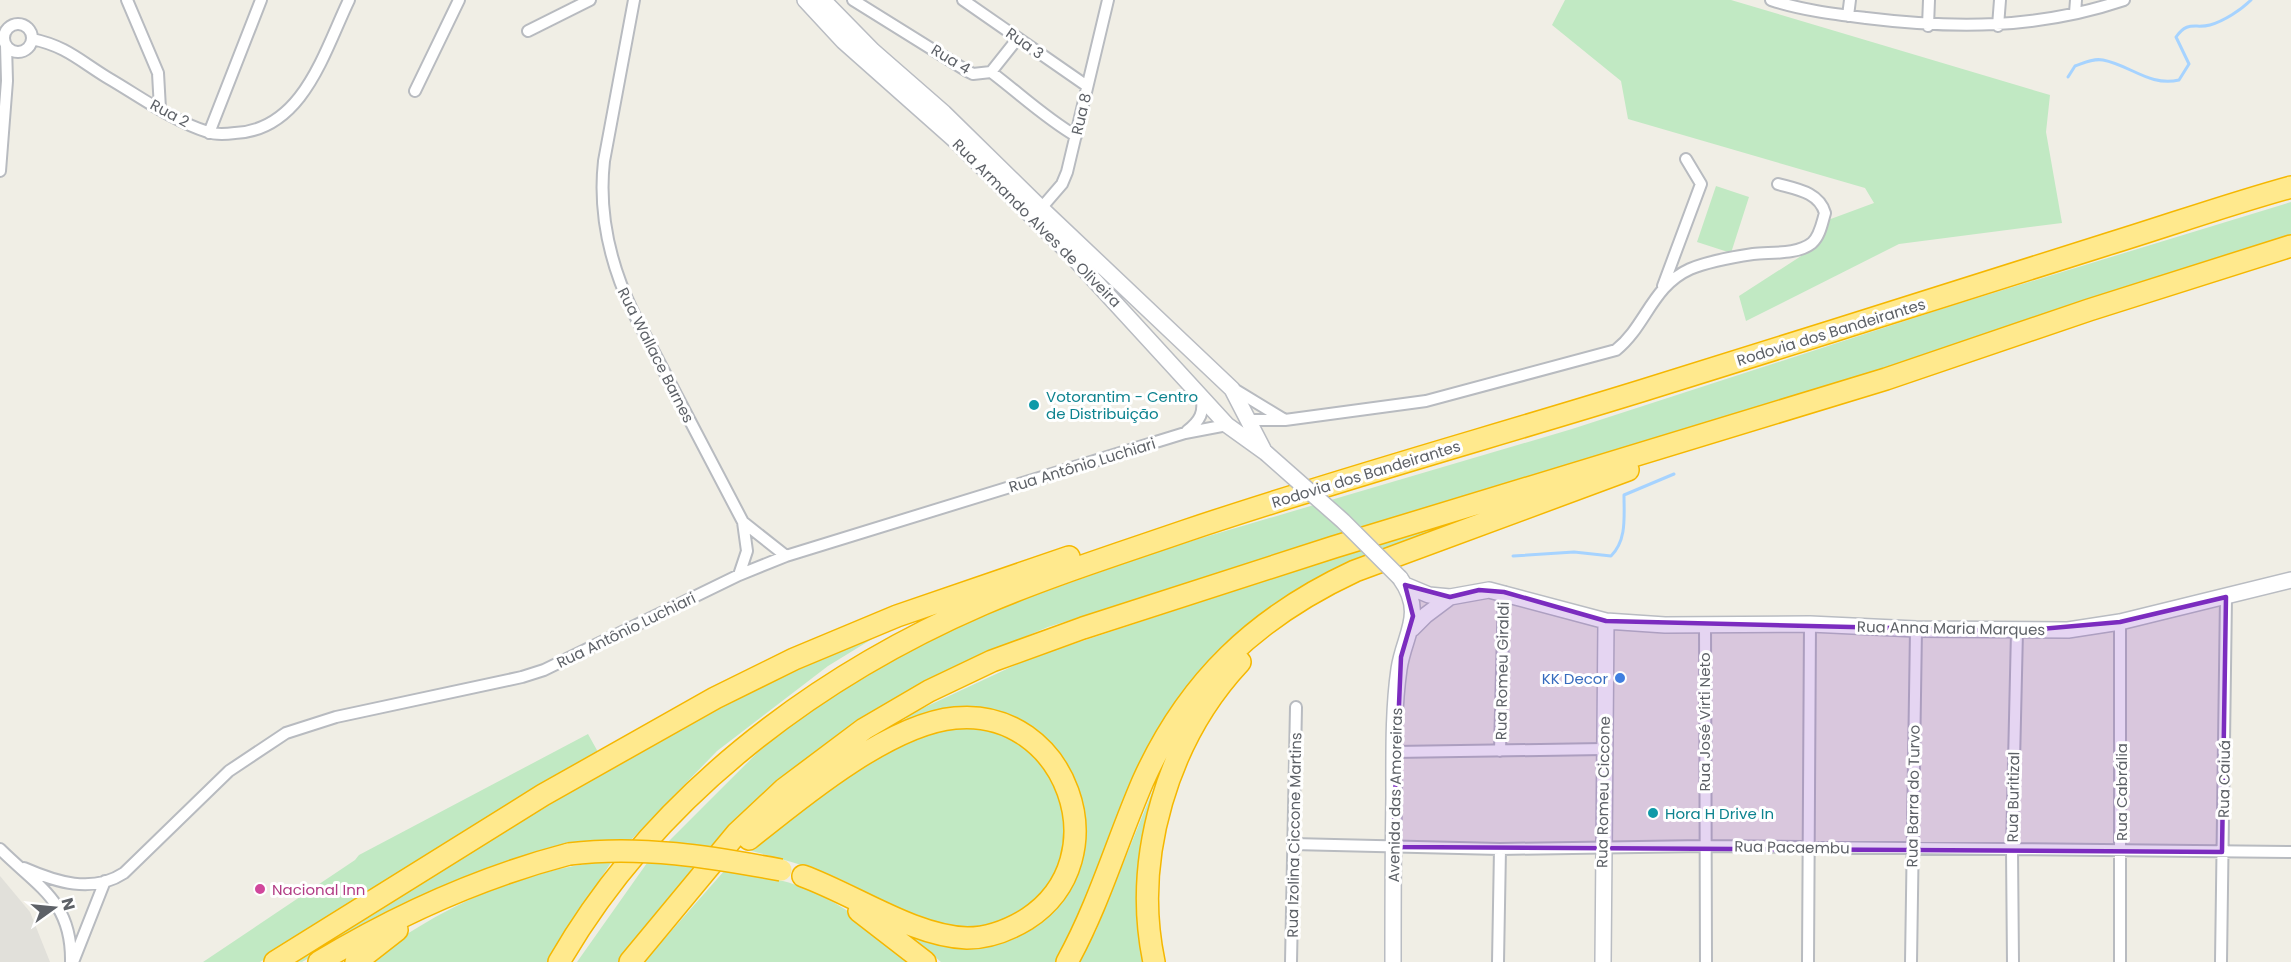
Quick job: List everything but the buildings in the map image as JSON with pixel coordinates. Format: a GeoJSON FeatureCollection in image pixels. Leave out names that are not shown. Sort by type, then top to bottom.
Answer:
{"type":"FeatureCollection","features":[{"type":"Feature","properties":{"kind":"highway","name":"Rodovia dos Bandeirantes"},"geometry":{"type":"LineString","coordinates":[[559,962],[572,939],[615,882],[687,798],[780,720],[832,684],[896,647],[982,604],[1079,567],[1286,497],[1624,397],[2291,187]]}},
{"type":"Feature","properties":{"kind":"highway"},"geometry":{"type":"LineString","coordinates":[[630,962],[737,834],[784,789],[864,729],[929,691],[992,661],[1083,628],[1334,547],[1792,408],[2291,246]]}},
{"type":"Feature","properties":{"kind":"highway"},"geometry":{"type":"LineString","coordinates":[[1067,962],[1094,908],[1150,765],[1195,691],[1236,647],[1287,607],[1316,589],[1393,556],[1792,408]]}},
{"type":"Feature","properties":{"kind":"highway"},"geometry":{"type":"LineString","coordinates":[[275,962],[543,795],[715,698],[794,659],[941,599],[1141,532],[1204,512],[1286,497]]}},
{"type":"Feature","properties":{"kind":"highway"},"geometry":{"type":"LineString","coordinates":[[1154,962],[1148,893],[1154,835],[1161,805],[1178,758],[1208,701],[1244,658],[1294,615],[1393,556]]}},
{"type":"Feature","properties":{"kind":"highway"},"geometry":{"type":"LineString","coordinates":[[319,962],[381,927],[513,870],[569,855],[650,851],[727,860],[802,876],[835,887],[915,928],[942,935],[969,938],[1000,933],[1014,927],[1049,902],[1067,873],[1074,848],[1076,824],[1067,789],[1050,756],[1016,730],[973,718],[940,721],[911,731],[830,778],[789,806],[691,887]]}},
{"type":"Feature","properties":{"kind":"highway"},"geometry":{"type":"LineString","coordinates":[[802,876],[868,916],[925,962]]}},
{"type":"Feature","properties":{"kind":"highway"},"geometry":{"type":"LineString","coordinates":[[356,962],[388,936],[467,889]]}},
{"type":"Feature","properties":{"kind":"main road","name":"Rua Armando Alves de Oliveira"},"geometry":{"type":"LineString","coordinates":[[805,0],[843,41],[1227,384],[1264,451]]}},
{"type":"Feature","properties":{"kind":"main road","name":"Rua Armando Alves de Oliveira"},"geometry":{"type":"LineString","coordinates":[[823,0],[873,51],[944,112],[1227,425],[1264,451],[1343,521],[1403,582]]}},
{"type":"Feature","properties":{"kind":"main road"},"geometry":{"type":"LineString","coordinates":[[1201,394],[1208,385],[1227,384]]}},
{"type":"Feature","properties":{"kind":"main road"},"geometry":{"type":"LineString","coordinates":[[1227,425],[1248,420]]}},
{"type":"Feature","properties":{"kind":"main road","name":"Rua Anna Maria Marques"},"geometry":{"type":"LineString","coordinates":[[1606,621],[1705,625],[1810,624],[1916,630],[2068,630],[2120,622],[2291,580]]}},
{"type":"Feature","properties":{"kind":"main road","name":"Avenida das Amoreiras"},"geometry":{"type":"LineString","coordinates":[[1403,582],[1429,595],[1450,597],[1479,590],[1504,592],[1606,621]]}},
{"type":"Feature","properties":{"kind":"main road","name":"Avenida das Amoreiras"},"geometry":{"type":"LineString","coordinates":[[1393,962],[1394,752],[1399,668],[1412,629],[1412,607],[1403,582]]}},
{"type":"Feature","properties":{"kind":"main road","name":"Avenida das Amoreiras"},"geometry":{"type":"LineString","coordinates":[[1412,629],[1450,597]]}},
{"type":"Feature","properties":{"kind":"main road","name":"Rua Romeu Ciccone"},"geometry":{"type":"LineString","coordinates":[[1603,962],[1602,849],[1606,621]]}},
{"type":"Feature","properties":{"kind":"street"},"geometry":{"type":"LineString","coordinates":[[127,0],[158,73],[160,109]]}},
{"type":"Feature","properties":{"kind":"street"},"geometry":{"type":"LineString","coordinates":[[209,133],[261,0]]}},
{"type":"Feature","properties":{"kind":"street","name":"Rua 2"},"geometry":{"type":"LineString","coordinates":[[32,39],[59,45],[160,109],[209,133],[254,131],[277,120],[292,109],[306,89],[349,0]]}},
{"type":"Feature","properties":{"kind":"street"},"geometry":{"type":"LineString","coordinates":[[415,91],[459,0]]}},
{"type":"Feature","properties":{"kind":"street"},"geometry":{"type":"LineString","coordinates":[[528,31],[590,0]]}},
{"type":"Feature","properties":{"kind":"street","name":"Rua Wallace Barnes"},"geometry":{"type":"LineString","coordinates":[[634,0],[604,161],[601,185],[604,222],[618,281],[743,522],[747,551],[739,575]]}},
{"type":"Feature","properties":{"kind":"street","name":"Rua 4"},"geometry":{"type":"LineString","coordinates":[[853,0],[967,71],[973,74],[991,72],[1029,100],[1052,122],[1076,136]]}},
{"type":"Feature","properties":{"kind":"street","name":"Rua 3"},"geometry":{"type":"LineString","coordinates":[[963,0],[1087,86]]}},
{"type":"Feature","properties":{"kind":"street","name":"Rua 8"},"geometry":{"type":"LineString","coordinates":[[1037,213],[1067,172],[1108,0]]}},
{"type":"Feature","properties":{"kind":"street"},"geometry":{"type":"LineString","coordinates":[[1773,0],[1848,16],[1928,26],[1998,26],[2075,13],[2124,0]]}},
{"type":"Feature","properties":{"kind":"street"},"geometry":{"type":"LineString","coordinates":[[1848,16],[1850,0]]}},
{"type":"Feature","properties":{"kind":"street"},"geometry":{"type":"LineString","coordinates":[[1928,26],[1929,0]]}},
{"type":"Feature","properties":{"kind":"street"},"geometry":{"type":"LineString","coordinates":[[1998,26],[2000,0]]}},
{"type":"Feature","properties":{"kind":"street"},"geometry":{"type":"LineString","coordinates":[[2075,13],[2076,0]]}},
{"type":"Feature","properties":{"kind":"street"},"geometry":{"type":"LineString","coordinates":[[0,18],[10,27],[25,26],[32,39],[28,48],[19,52],[7,81]]}},
{"type":"Feature","properties":{"kind":"street"},"geometry":{"type":"LineString","coordinates":[[0,171],[7,81],[4,35],[10,27]]}},
{"type":"Feature","properties":{"kind":"street"},"geometry":{"type":"LineString","coordinates":[[991,72],[1018,38]]}},
{"type":"Feature","properties":{"kind":"street"},"geometry":{"type":"LineString","coordinates":[[6,45],[19,52]]}},
{"type":"Feature","properties":{"kind":"street"},"geometry":{"type":"LineString","coordinates":[[1248,420],[1285,420],[1436,399],[1616,350],[1625,343],[1662,287],[1701,184],[1686,159]]}},
{"type":"Feature","properties":{"kind":"street"},"geometry":{"type":"LineString","coordinates":[[1662,287],[1682,274],[1706,264],[1751,254],[1793,250],[1811,243],[1818,236],[1825,213],[1820,201],[1804,191],[1778,184]]}},
{"type":"Feature","properties":{"kind":"street"},"geometry":{"type":"LineString","coordinates":[[1227,384],[1285,420]]}},
{"type":"Feature","properties":{"kind":"street"},"geometry":{"type":"LineString","coordinates":[[1185,433],[1197,423],[1201,416],[1204,408],[1201,394]]}},
{"type":"Feature","properties":{"kind":"street","name":"Rua Antônio Luchiari"},"geometry":{"type":"LineString","coordinates":[[24,868],[70,884],[105,881],[124,873],[229,771],[286,733],[336,717],[486,687],[544,670],[739,575],[786,556],[1185,433],[1227,425]]}},
{"type":"Feature","properties":{"kind":"street","name":"Rua Wallace Barnes"},"geometry":{"type":"LineString","coordinates":[[743,522],[786,556]]}},
{"type":"Feature","properties":{"kind":"street","name":"Rua Romeu Giraldi"},"geometry":{"type":"LineString","coordinates":[[1500,751],[1504,592]]}},
{"type":"Feature","properties":{"kind":"street","name":"Rua Caiuá"},"geometry":{"type":"LineString","coordinates":[[2221,962],[2226,597]]}},
{"type":"Feature","properties":{"kind":"street","name":"Rua Cabrália"},"geometry":{"type":"LineString","coordinates":[[2120,622],[2120,962]]}},
{"type":"Feature","properties":{"kind":"street"},"geometry":{"type":"LineString","coordinates":[[1808,962],[1810,624]]}},
{"type":"Feature","properties":{"kind":"street","name":"Rua José Virti Neto"},"geometry":{"type":"LineString","coordinates":[[1705,625],[1706,962]]}},
{"type":"Feature","properties":{"kind":"street","name":"Rua Barra do Turvo"},"geometry":{"type":"LineString","coordinates":[[1911,962],[1916,630]]}},
{"type":"Feature","properties":{"kind":"street","name":"Rua Buritizal"},"geometry":{"type":"LineString","coordinates":[[2013,962],[2012,850],[2017,631]]}},
{"type":"Feature","properties":{"kind":"street","name":"Rua Izolina Ciccone Martins"},"geometry":{"type":"LineString","coordinates":[[1291,962],[1296,707]]}},
{"type":"Feature","properties":{"kind":"street"},"geometry":{"type":"LineString","coordinates":[[1394,752],[1604,749]]}},
{"type":"Feature","properties":{"kind":"street","name":"Rua Pacaembu"},"geometry":{"type":"LineString","coordinates":[[1293,844],[1500,849],[1704,846],[2012,850],[2121,848],[2291,852]]}},
{"type":"Feature","properties":{"kind":"street"},"geometry":{"type":"LineString","coordinates":[[0,849],[24,868],[58,905],[69,935],[72,962]]}},
{"type":"Feature","properties":{"kind":"street"},"geometry":{"type":"LineString","coordinates":[[1498,962],[1500,849]]}},
{"type":"Feature","properties":{"kind":"street"},"geometry":{"type":"LineString","coordinates":[[72,962],[105,881]]}},
{"type":"Feature","properties":{"kind":"highlighted area"},"geometry":{"type":"Polygon","coordinates":[[[1405,585],[1450,597],[1479,590],[1504,592],[1606,621],[2017,631],[2120,622],[2226,597],[2222,852],[1393,847],[1401,657],[1413,616],[1405,585]]]}},
{"type":"Feature","properties":{"kind":"shaded area"},"geometry":{"type":"Polygon","coordinates":[[[0,876],[30,912],[50,962],[0,962],[0,876]]]}},
{"type":"Feature","properties":{"kind":"green space"},"geometry":{"type":"Polygon","coordinates":[[[1565,0],[1731,0],[2050,95],[2046,132],[2062,223],[1899,244],[1746,321],[1739,296],[1812,249],[1828,220],[1874,203],[1865,188],[1628,119],[1621,81],[1552,25],[1565,0]]]}},
{"type":"Feature","properties":{"kind":"green space"},"geometry":{"type":"Polygon","coordinates":[[[1716,186],[1749,197],[1731,253],[1697,242],[1716,186]]]}},
{"type":"Feature","properties":{"kind":"green space"},"geometry":{"type":"Polygon","coordinates":[[[2291,202],[2291,238],[1755,409],[1048,627],[993,650],[718,841],[647,926],[622,962],[577,962],[647,863],[757,753],[794,722],[877,667],[974,617],[1168,548],[1572,429],[1951,306],[2291,202]]]}},
{"type":"Feature","properties":{"kind":"green space"},"geometry":{"type":"Polygon","coordinates":[[[1527,499],[1387,552],[1213,659],[1057,962],[941,962],[902,928],[923,939],[1035,925],[1084,821],[1080,799],[1073,777],[1060,757],[994,714],[862,746],[907,718],[906,716],[1028,659],[1352,552],[1527,499]]]}},
{"type":"Feature","properties":{"kind":"green space"},"geometry":{"type":"Polygon","coordinates":[[[890,628],[828,666],[717,751],[628,843],[500,865],[456,881],[377,918],[302,962],[286,962],[419,877],[739,693],[890,628]]]}},
{"type":"Feature","properties":{"kind":"green space"},"geometry":{"type":"Polygon","coordinates":[[[955,726],[991,728],[1024,746],[1044,767],[1058,793],[1064,821],[1063,849],[1054,876],[1036,899],[1009,918],[988,926],[971,929],[932,923],[828,874],[745,849],[812,798],[906,740],[955,726]]]}},
{"type":"Feature","properties":{"kind":"green space"},"geometry":{"type":"Polygon","coordinates":[[[588,734],[598,752],[260,962],[203,962],[355,860],[359,855],[588,734]]]}},
{"type":"Feature","properties":{"kind":"green space"},"geometry":{"type":"Polygon","coordinates":[[[1169,750],[1149,962],[1079,962],[1096,931],[1169,750]]]}},
{"type":"Feature","properties":{"kind":"green space"},"geometry":{"type":"Polygon","coordinates":[[[612,861],[547,962],[368,962],[423,924],[483,894],[546,872],[612,861]]]}},
{"type":"Feature","properties":{"kind":"green space"},"geometry":{"type":"Polygon","coordinates":[[[725,870],[772,878],[817,893],[852,913],[916,962],[644,962],[725,870]]]}},
{"type":"Feature","properties":{"kind":"waterway"},"geometry":{"type":"LineString","coordinates":[[2068,77],[2075,66],[2099,60],[2159,81],[2179,80],[2189,64],[2176,37],[2180,32],[2188,27],[2205,26],[2221,21],[2251,0]]}},
{"type":"Feature","properties":{"kind":"waterway"},"geometry":{"type":"LineString","coordinates":[[1513,556],[1574,552],[1611,556],[1620,543],[1622,535],[1624,495],[1674,474]]}},
{"type":"Feature","properties":{"kind":"place","name":"Votorantim - Centro de Distribuição"},"geometry":{"type":"Point","coordinates":[1034,405]}},
{"type":"Feature","properties":{"kind":"place","name":"KK Decor"},"geometry":{"type":"Point","coordinates":[1620,678]}},
{"type":"Feature","properties":{"kind":"place","name":"Hora H Drive In"},"geometry":{"type":"Point","coordinates":[1653,813]}},
{"type":"Feature","properties":{"kind":"place","name":"Nacional Inn"},"geometry":{"type":"Point","coordinates":[260,889]}}]}
